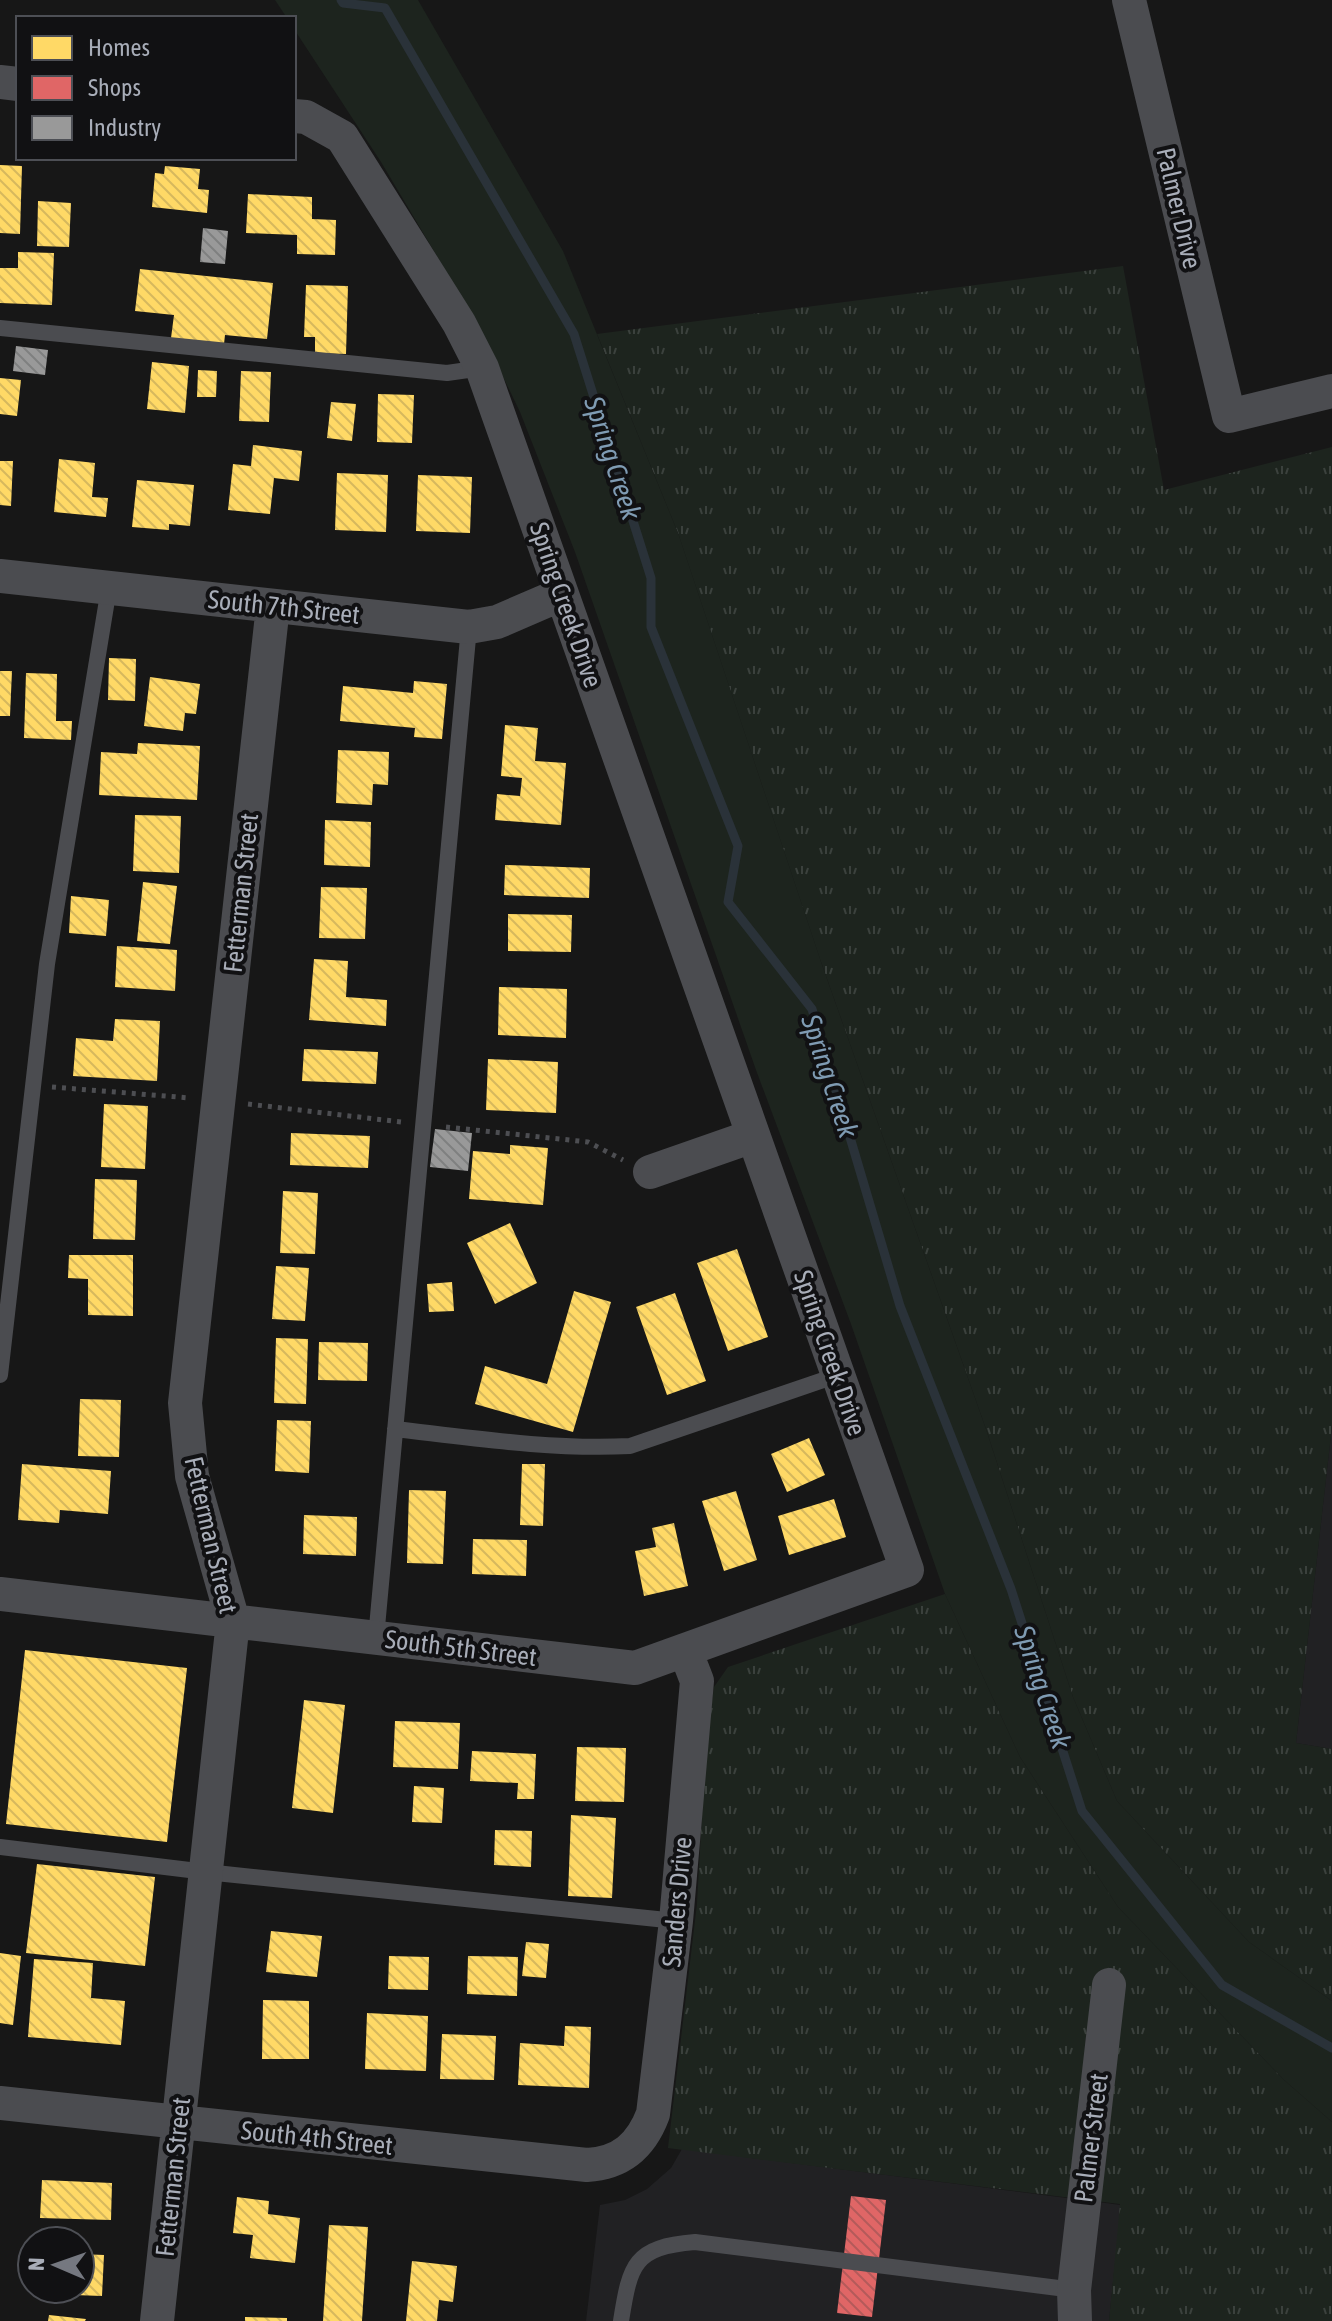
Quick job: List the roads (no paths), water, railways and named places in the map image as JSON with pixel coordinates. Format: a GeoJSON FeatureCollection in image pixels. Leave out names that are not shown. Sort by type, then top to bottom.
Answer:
{"type":"FeatureCollection","features":[{"type":"Feature","properties":{"kind":"street","name":"Palmer Drive"},"geometry":{"type":"LineString","coordinates":[[1129,0],[1229,416],[1332,391]]}},
{"type":"Feature","properties":{"kind":"street","name":"Spring Creek Drive"},"geometry":{"type":"LineString","coordinates":[[300,117],[342,137],[459,323],[482,368],[907,1570]]}},
{"type":"Feature","properties":{"kind":"street","name":"South 7th Street"},"geometry":{"type":"LineString","coordinates":[[0,576],[469,627],[497,622],[562,594]]}},
{"type":"Feature","properties":{"kind":"street","name":"Fetterman Street"},"geometry":{"type":"LineString","coordinates":[[157,2321],[233,1621],[192,1476],[185,1403],[273,606]]}},
{"type":"Feature","properties":{"kind":"street"},"geometry":{"type":"LineString","coordinates":[[650,1172],[753,1136]]}},
{"type":"Feature","properties":{"kind":"street","name":"South 5th Street"},"geometry":{"type":"LineString","coordinates":[[0,1594],[635,1668],[907,1570]]}},
{"type":"Feature","properties":{"kind":"street","name":"Sanders Drive"},"geometry":{"type":"LineString","coordinates":[[632,2150],[646,2132],[655,2104],[676,1921],[697,1681],[685,1650]]}},
{"type":"Feature","properties":{"kind":"street","name":"Palmer Street"},"geometry":{"type":"LineString","coordinates":[[1071,2311],[1109,1985]]}},
{"type":"Feature","properties":{"kind":"street","name":"South 4th Street"},"geometry":{"type":"LineString","coordinates":[[0,2103],[587,2165],[611,2161],[632,2150]]}},
{"type":"Feature","properties":{"kind":"lane"},"geometry":{"type":"LineString","coordinates":[[0,328],[447,373],[482,368]]}},
{"type":"Feature","properties":{"kind":"lane"},"geometry":{"type":"LineString","coordinates":[[0,1375],[47,964],[109,588]]}},
{"type":"Feature","properties":{"kind":"lane"},"geometry":{"type":"LineString","coordinates":[[376,1638],[469,627]]}},
{"type":"Feature","properties":{"kind":"lane"},"geometry":{"type":"LineString","coordinates":[[395,1429],[539,1445],[630,1446],[838,1375]]}},
{"type":"Feature","properties":{"kind":"lane"},"geometry":{"type":"LineString","coordinates":[[0,1847],[206,1872],[676,1921]]}},
{"type":"Feature","properties":{"kind":"lane"},"geometry":{"type":"LineString","coordinates":[[621,2321],[634,2266],[645,2253],[659,2247],[695,2242],[1071,2311]]}},
{"type":"Feature","properties":{"kind":"waterway","name":"Spring Creek"},"geometry":{"type":"LineString","coordinates":[[341,0],[343,3],[385,8],[574,334],[651,578],[651,627],[738,846],[728,902],[812,1009],[900,1306],[1011,1589],[1082,1811],[1222,1985],[1332,2048]]}}]}
